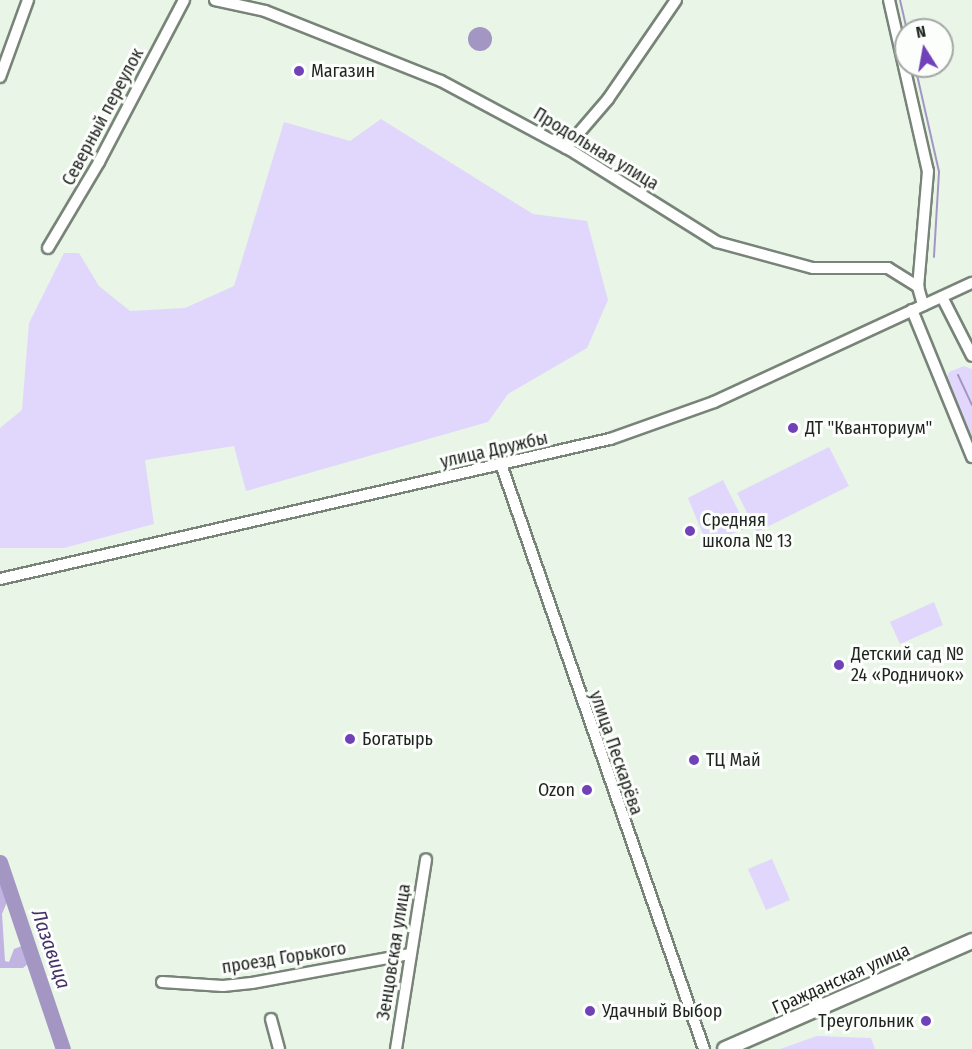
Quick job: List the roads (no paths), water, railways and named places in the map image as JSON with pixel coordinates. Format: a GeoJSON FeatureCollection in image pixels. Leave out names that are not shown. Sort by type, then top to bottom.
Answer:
{"type":"FeatureCollection","features":[{"type":"Feature","properties":{"kind":"main road","name":"Гражданская улица"},"geometry":{"type":"LineString","coordinates":[[725,1049],[972,941]]}},
{"type":"Feature","properties":{"kind":"street"},"geometry":{"type":"LineString","coordinates":[[0,77],[28,0]]}},
{"type":"Feature","properties":{"kind":"street","name":"Северный переулок"},"geometry":{"type":"LineString","coordinates":[[48,248],[99,162],[184,0]]}},
{"type":"Feature","properties":{"kind":"street","name":"Продольная улица"},"geometry":{"type":"LineString","coordinates":[[215,0],[262,5],[441,81],[566,148],[717,242],[813,268],[888,268],[918,287]]}},
{"type":"Feature","properties":{"kind":"street"},"geometry":{"type":"LineString","coordinates":[[566,148],[608,99],[676,0]]}},
{"type":"Feature","properties":{"kind":"street"},"geometry":{"type":"LineString","coordinates":[[889,0],[928,171],[917,308],[972,457]]}},
{"type":"Feature","properties":{"kind":"street","name":"улица Дружбы"},"geometry":{"type":"LineString","coordinates":[[0,579],[502,467],[610,439],[714,402],[972,283]]}},
{"type":"Feature","properties":{"kind":"street"},"geometry":{"type":"LineString","coordinates":[[942,297],[972,356]]}},
{"type":"Feature","properties":{"kind":"street","name":"улица Пескарёва"},"geometry":{"type":"LineString","coordinates":[[502,467],[704,1049]]}},
{"type":"Feature","properties":{"kind":"street","name":"Зенцовская улица"},"geometry":{"type":"LineString","coordinates":[[396,1049],[426,860]]}},
{"type":"Feature","properties":{"kind":"street","name":"проезд Горького"},"geometry":{"type":"LineString","coordinates":[[162,982],[223,986],[252,983],[411,954]]}},
{"type":"Feature","properties":{"kind":"street"},"geometry":{"type":"LineString","coordinates":[[272,1019],[279,1049]]}},
{"type":"Feature","properties":{"kind":"waterway"},"geometry":{"type":"LineString","coordinates":[[900,0],[904,18]]}},
{"type":"Feature","properties":{"kind":"waterway"},"geometry":{"type":"LineString","coordinates":[[918,78],[939,172],[934,257]]}},
{"type":"Feature","properties":{"kind":"waterway"},"geometry":{"type":"LineString","coordinates":[[958,375],[972,405]]}},
{"type":"Feature","properties":{"kind":"waterway","name":"Лазавица"},"geometry":{"type":"LineString","coordinates":[[0,862],[63,1049]]}},
{"type":"Feature","properties":{"kind":"place","name":"Магазин"},"geometry":{"type":"Point","coordinates":[299,71]}},
{"type":"Feature","properties":{"kind":"place","name":"ДТ \"Кванториум\""},"geometry":{"type":"Point","coordinates":[793,428]}},
{"type":"Feature","properties":{"kind":"place","name":"Средняя школа № 13"},"geometry":{"type":"Point","coordinates":[690,531]}},
{"type":"Feature","properties":{"kind":"place","name":"Детский сад № 24 «Родничок»"},"geometry":{"type":"Point","coordinates":[839,665]}},
{"type":"Feature","properties":{"kind":"place","name":"Богатырь"},"geometry":{"type":"Point","coordinates":[350,739]}},
{"type":"Feature","properties":{"kind":"place","name":"ТЦ Май"},"geometry":{"type":"Point","coordinates":[694,760]}},
{"type":"Feature","properties":{"kind":"place","name":"Ozon"},"geometry":{"type":"Point","coordinates":[587,790]}},
{"type":"Feature","properties":{"kind":"place","name":"Удачный Выбор"},"geometry":{"type":"Point","coordinates":[590,1011]}},
{"type":"Feature","properties":{"kind":"place","name":"Треугольник"},"geometry":{"type":"Point","coordinates":[926,1021]}}]}
